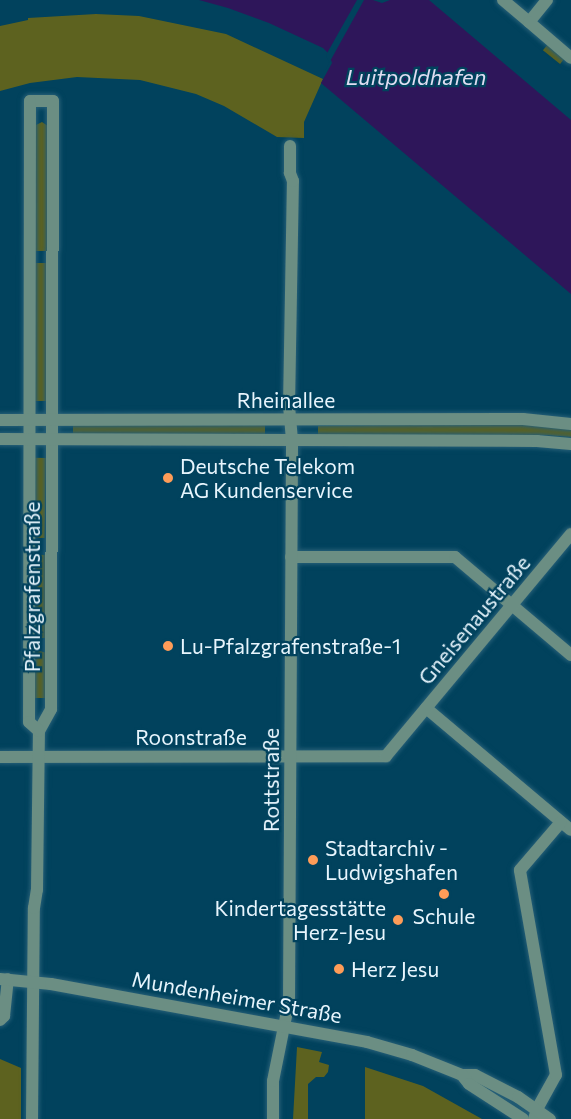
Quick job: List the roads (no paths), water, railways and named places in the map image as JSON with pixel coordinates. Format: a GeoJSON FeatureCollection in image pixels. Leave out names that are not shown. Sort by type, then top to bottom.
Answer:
{"type":"FeatureCollection","features":[{"type":"Feature","properties":{"kind":"street"},"geometry":{"type":"LineString","coordinates":[[503,0],[571,57]]}},
{"type":"Feature","properties":{"kind":"street"},"geometry":{"type":"LineString","coordinates":[[529,22],[548,0]]}},
{"type":"Feature","properties":{"kind":"street","name":"Pfalzgrafenstraße"},"geometry":{"type":"LineString","coordinates":[[32,1119],[39,731],[51,709],[53,101],[30,100],[29,722],[39,731]]}},
{"type":"Feature","properties":{"kind":"street","name":"Rottstraße"},"geometry":{"type":"LineString","coordinates":[[273,1119],[273,1081],[289,1002],[292,440],[290,399],[293,182],[290,173],[290,146]]}},
{"type":"Feature","properties":{"kind":"street"},"geometry":{"type":"LineString","coordinates":[[30,257],[53,257]]}},
{"type":"Feature","properties":{"kind":"street","name":"Rheinallee"},"geometry":{"type":"LineString","coordinates":[[0,420],[523,419],[571,424]]}},
{"type":"Feature","properties":{"kind":"street","name":"Rheinallee"},"geometry":{"type":"LineString","coordinates":[[0,439],[537,441],[571,444]]}},
{"type":"Feature","properties":{"kind":"street","name":"Gneisenaustraße"},"geometry":{"type":"LineString","coordinates":[[407,732],[571,534]]}},
{"type":"Feature","properties":{"kind":"street"},"geometry":{"type":"LineString","coordinates":[[291,557],[455,557],[571,655]]}},
{"type":"Feature","properties":{"kind":"street"},"geometry":{"type":"LineString","coordinates":[[426,708],[571,830]]}},
{"type":"Feature","properties":{"kind":"street","name":"Roonstraße"},"geometry":{"type":"LineString","coordinates":[[0,757],[386,756],[407,732]]}},
{"type":"Feature","properties":{"kind":"street"},"geometry":{"type":"LineString","coordinates":[[538,1110],[556,1075],[520,870],[561,822]]}},
{"type":"Feature","properties":{"kind":"street"},"geometry":{"type":"LineString","coordinates":[[0,1020],[4,1016],[4,979]]}},
{"type":"Feature","properties":{"kind":"street","name":"Mundenheimer Straße"},"geometry":{"type":"LineString","coordinates":[[4,979],[284,1025],[367,1042],[412,1055],[462,1075],[475,1075],[495,1084],[550,1119]]}},
{"type":"Feature","properties":{"kind":"street","name":"Mundenheimer Straße"},"geometry":{"type":"LineString","coordinates":[[462,1075],[469,1084],[523,1119]]}},
{"type":"Feature","properties":{"kind":"water","name":"Luitpoldhafen"},"geometry":{"type":"Polygon","coordinates":[[[199,0],[373,0],[382,3],[390,0],[429,0],[571,120],[571,294],[321,83],[332,63],[329,54],[323,48],[269,23],[199,0]]]}},
{"type":"Feature","properties":{"kind":"place","name":"Deutsche Telekom AG Kundenservice"},"geometry":{"type":"Point","coordinates":[168,478]}},
{"type":"Feature","properties":{"kind":"place","name":"Lu-Pfalzgrafenstraße-1"},"geometry":{"type":"Point","coordinates":[168,646]}},
{"type":"Feature","properties":{"kind":"place","name":"Stadtarchiv - Ludwigshafen"},"geometry":{"type":"Point","coordinates":[313,860]}},
{"type":"Feature","properties":{"kind":"place","name":"Schule"},"geometry":{"type":"Point","coordinates":[444,894]}},
{"type":"Feature","properties":{"kind":"place","name":"Kindertagesstätte Herz-Jesu"},"geometry":{"type":"Point","coordinates":[398,920]}},
{"type":"Feature","properties":{"kind":"place","name":"Herz Jesu"},"geometry":{"type":"Point","coordinates":[339,969]}}]}
